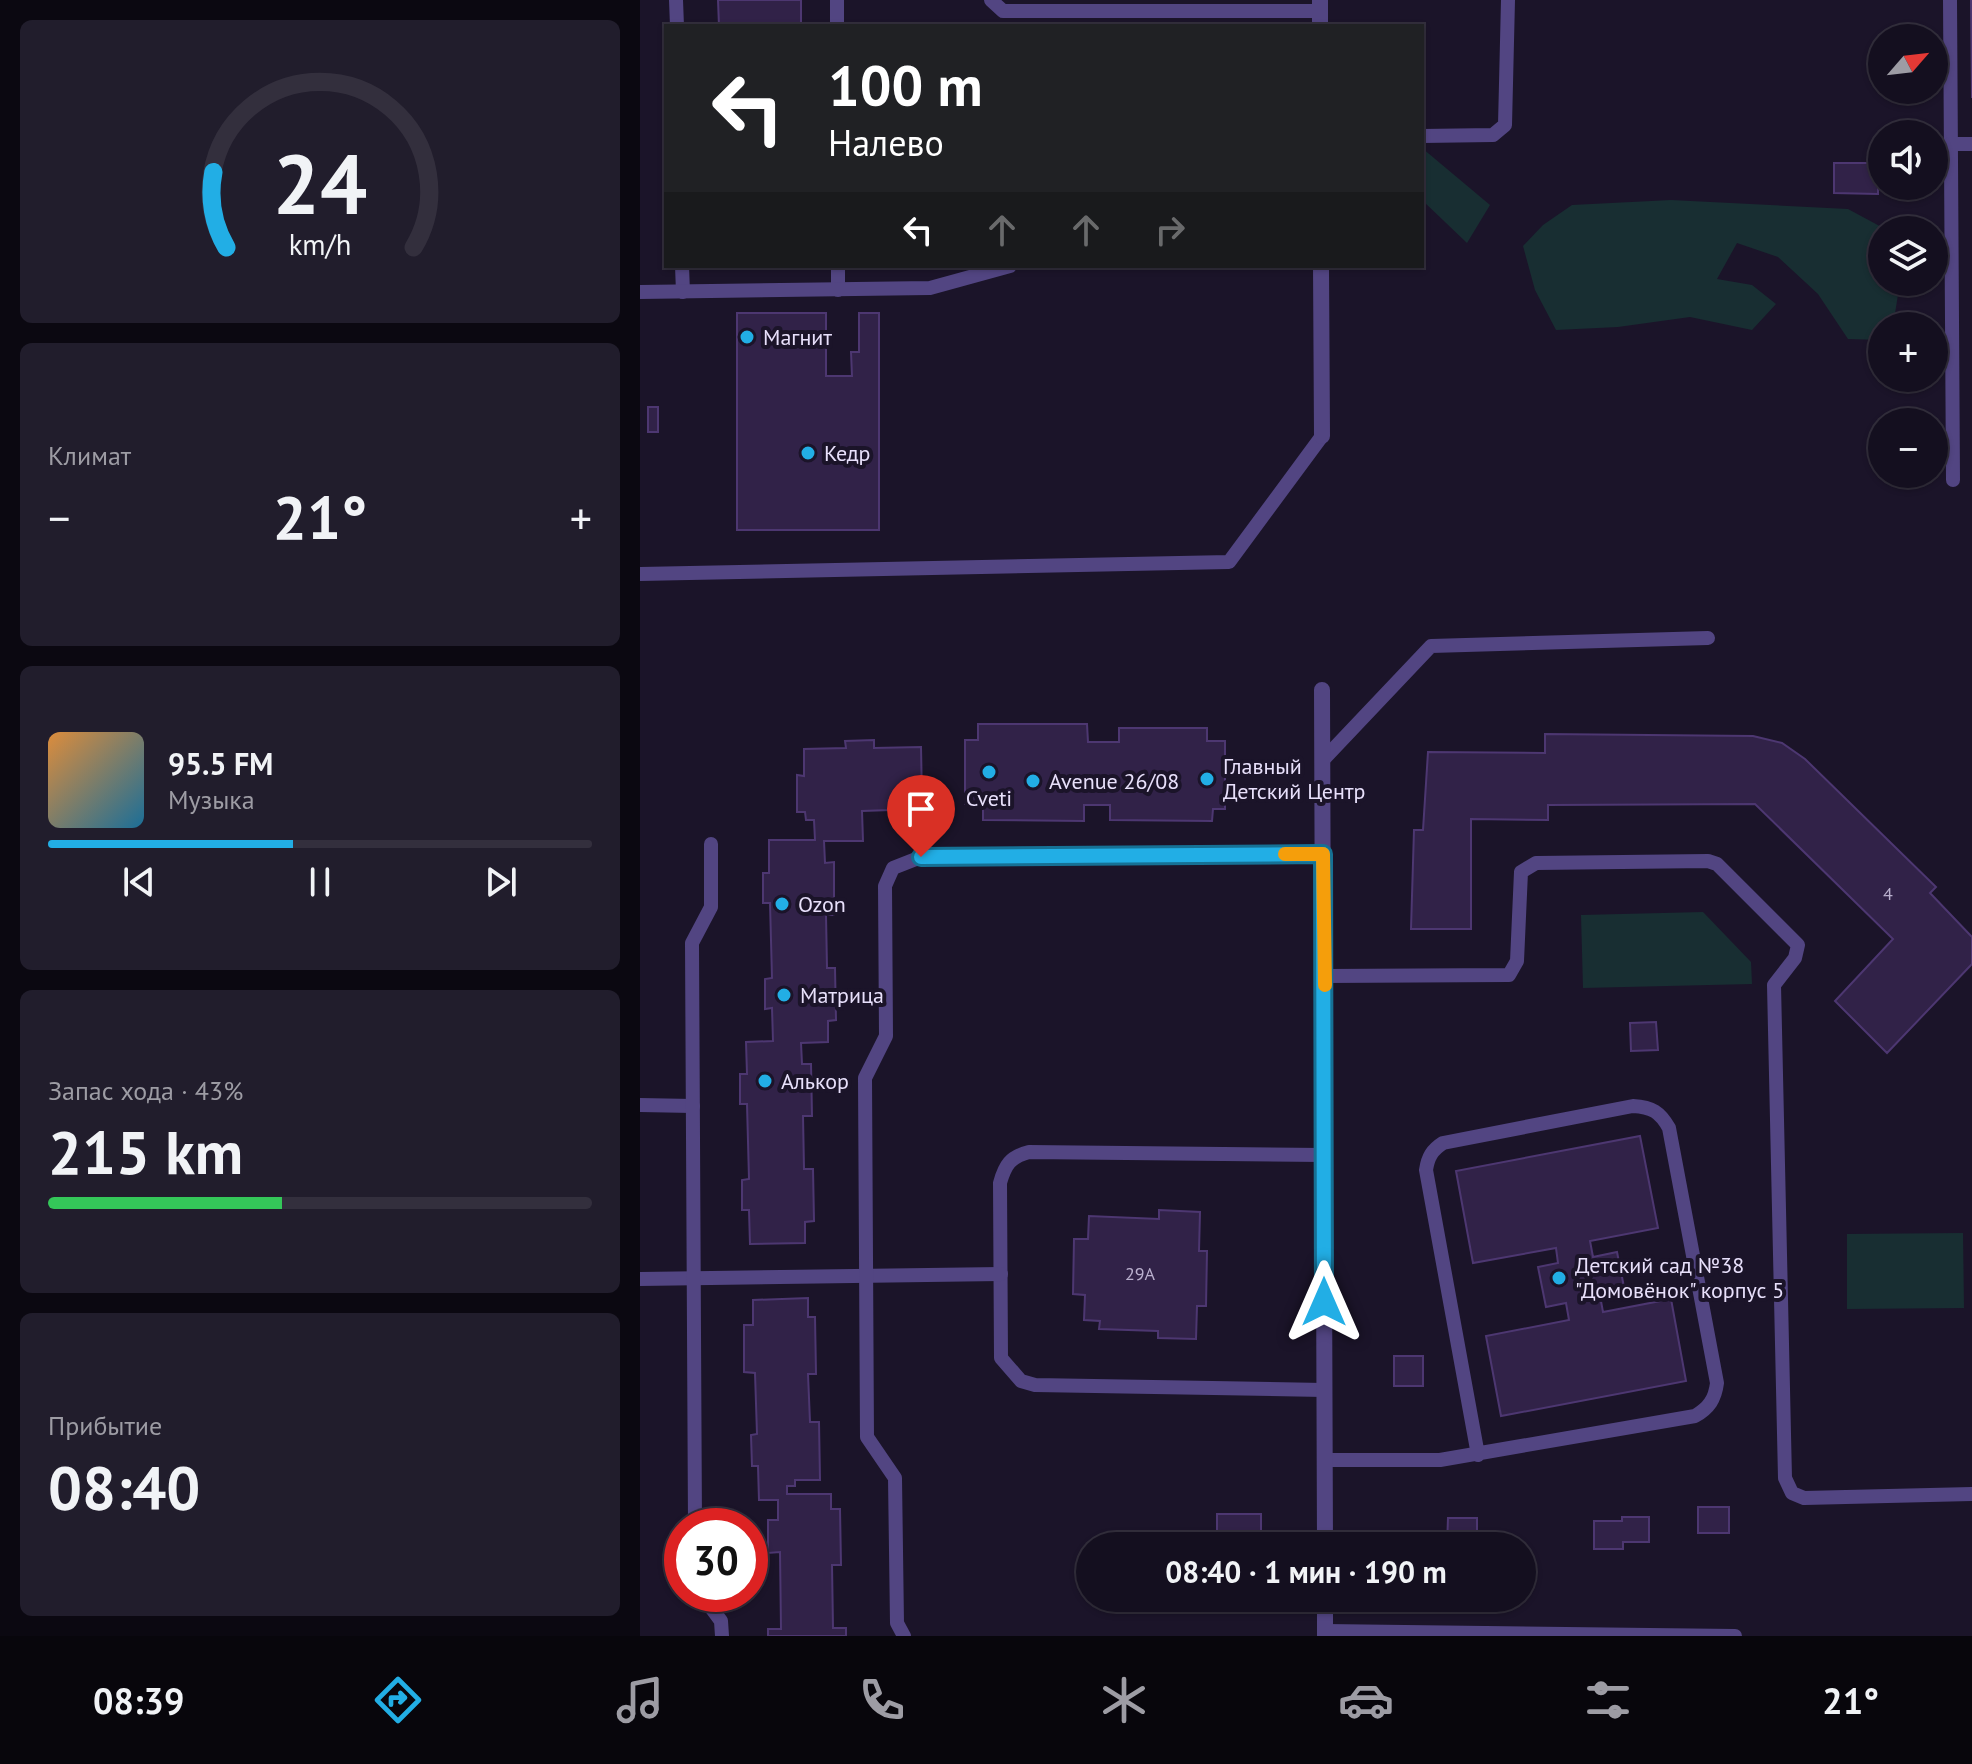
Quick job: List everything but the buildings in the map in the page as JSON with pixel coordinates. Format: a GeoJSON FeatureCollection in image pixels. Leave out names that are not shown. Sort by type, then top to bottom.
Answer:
{"type":"FeatureCollection","features":[{"type":"Feature","properties":{"kind":"street"},"geometry":{"type":"LineString","coordinates":[[1321,268],[1322,436]]}},
{"type":"Feature","properties":{"kind":"street"},"geometry":{"type":"LineString","coordinates":[[1322,690],[1325,1532]]}},
{"type":"Feature","properties":{"kind":"street"},"geometry":{"type":"LineString","coordinates":[[1325,1612],[1325,1633]]}},
{"type":"Feature","properties":{"kind":"lane"},"geometry":{"type":"LineString","coordinates":[[676,0],[677,24]]}},
{"type":"Feature","properties":{"kind":"lane"},"geometry":{"type":"LineString","coordinates":[[837,0],[837,24]]}},
{"type":"Feature","properties":{"kind":"lane"},"geometry":{"type":"LineString","coordinates":[[991,0],[1003,11],[1167,18],[1240,18],[1258,5],[1320,12]]}},
{"type":"Feature","properties":{"kind":"lane"},"geometry":{"type":"LineString","coordinates":[[1424,136],[1493,135],[1505,125],[1508,0]]}},
{"type":"Feature","properties":{"kind":"lane"},"geometry":{"type":"LineString","coordinates":[[1950,0],[1953,480]]}},
{"type":"Feature","properties":{"kind":"lane"},"geometry":{"type":"LineString","coordinates":[[1950,144],[1972,144]]}},
{"type":"Feature","properties":{"kind":"lane"},"geometry":{"type":"LineString","coordinates":[[682,268],[683,292]]}},
{"type":"Feature","properties":{"kind":"lane"},"geometry":{"type":"LineString","coordinates":[[838,268],[838,290]]}},
{"type":"Feature","properties":{"kind":"lane"},"geometry":{"type":"LineString","coordinates":[[640,292],[930,288],[1003,268]]}},
{"type":"Feature","properties":{"kind":"lane"},"geometry":{"type":"LineString","coordinates":[[640,574],[1229,562],[1322,436]]}},
{"type":"Feature","properties":{"kind":"lane"},"geometry":{"type":"LineString","coordinates":[[1322,761],[1431,646],[1708,638]]}},
{"type":"Feature","properties":{"kind":"lane"},"geometry":{"type":"LineString","coordinates":[[695,1508],[692,943],[711,907],[711,844]]}},
{"type":"Feature","properties":{"kind":"lane"},"geometry":{"type":"LineString","coordinates":[[904,1636],[897,1623],[895,1478],[867,1437],[865,1078],[886,1036],[885,886],[893,868],[904,861],[921,857],[1323,854]]}},
{"type":"Feature","properties":{"kind":"lane"},"geometry":{"type":"LineString","coordinates":[[1325,976],[1509,975],[1517,961],[1521,872],[1536,863],[1708,861],[1717,864],[1798,945],[1795,958],[1774,985],[1785,1478],[1792,1493],[1804,1498],[1972,1494]]}},
{"type":"Feature","properties":{"kind":"lane"},"geometry":{"type":"LineString","coordinates":[[640,1105],[693,1106]]}},
{"type":"Feature","properties":{"kind":"lane"},"geometry":{"type":"LineString","coordinates":[[1325,1460],[1430,1461],[1478,1455],[1695,1416],[1706,1410],[1715,1395],[1717,1383],[1669,1128],[1661,1113],[1648,1107],[1633,1106],[1443,1143],[1433,1150],[1427,1160],[1426,1170],[1478,1455]]}},
{"type":"Feature","properties":{"kind":"lane"},"geometry":{"type":"LineString","coordinates":[[1323,1155],[1029,1152],[1016,1155],[1004,1166],[1000,1183],[1001,1358],[1021,1381],[1035,1385],[1324,1390]]}},
{"type":"Feature","properties":{"kind":"lane"},"geometry":{"type":"LineString","coordinates":[[640,1279],[1001,1274]]}},
{"type":"Feature","properties":{"kind":"lane"},"geometry":{"type":"LineString","coordinates":[[714,1612],[721,1621],[722,1636]]}},
{"type":"Feature","properties":{"kind":"lane"},"geometry":{"type":"LineString","coordinates":[[1325,1633],[1735,1636]]}},
{"type":"Feature","properties":{"kind":"green space"},"geometry":{"type":"Polygon","coordinates":[[[1424,150],[1490,205],[1467,243],[1424,202],[1424,150]]]}},
{"type":"Feature","properties":{"kind":"green space"},"geometry":{"type":"Polygon","coordinates":[[[1671,200],[1848,209],[1868,220],[1868,296],[1898,296],[1895,312],[1868,312],[1868,340],[1848,339],[1818,294],[1778,257],[1737,243],[1717,279],[1752,285],[1776,304],[1752,330],[1690,317],[1618,327],[1556,330],[1535,290],[1523,246],[1543,225],[1572,205],[1671,200]]]}},
{"type":"Feature","properties":{"kind":"green space"},"geometry":{"type":"Polygon","coordinates":[[[1703,912],[1751,962],[1752,984],[1583,988],[1581,915],[1703,912]]]}},
{"type":"Feature","properties":{"kind":"green space"},"geometry":{"type":"Polygon","coordinates":[[[1963,1233],[1964,1308],[1847,1309],[1847,1234],[1963,1233]]]}},
{"type":"Feature","properties":{"kind":"slow traffic"},"geometry":{"type":"LineString","coordinates":[[1285,854],[1323,854],[1325,985]]}},
{"type":"Feature","properties":{"kind":"place","name":"Магнит"},"geometry":{"type":"Point","coordinates":[747,337]}},
{"type":"Feature","properties":{"kind":"place","name":"Кедр"},"geometry":{"type":"Point","coordinates":[808,453]}},
{"type":"Feature","properties":{"kind":"place","name":"Cveti"},"geometry":{"type":"Point","coordinates":[989,772]}},
{"type":"Feature","properties":{"kind":"place","name":"Главный Детский Центр"},"geometry":{"type":"Point","coordinates":[1207,779]}},
{"type":"Feature","properties":{"kind":"place","name":"Avenue 26/08"},"geometry":{"type":"Point","coordinates":[1033,781]}},
{"type":"Feature","properties":{"kind":"place","name":"Ozon"},"geometry":{"type":"Point","coordinates":[782,904]}},
{"type":"Feature","properties":{"kind":"place","name":"Матрица"},"geometry":{"type":"Point","coordinates":[784,995]}},
{"type":"Feature","properties":{"kind":"place","name":"Алькор"},"geometry":{"type":"Point","coordinates":[765,1081]}},
{"type":"Feature","properties":{"kind":"place","name":"Детский сад №38 \"Домовёнок\" корпус 5"},"geometry":{"type":"Point","coordinates":[1559,1278]}},
{"type":"Feature","properties":{"kind":"route"},"geometry":{"type":"LineString","coordinates":[[921,857],[1323,854],[1324,1302]]}}]}
